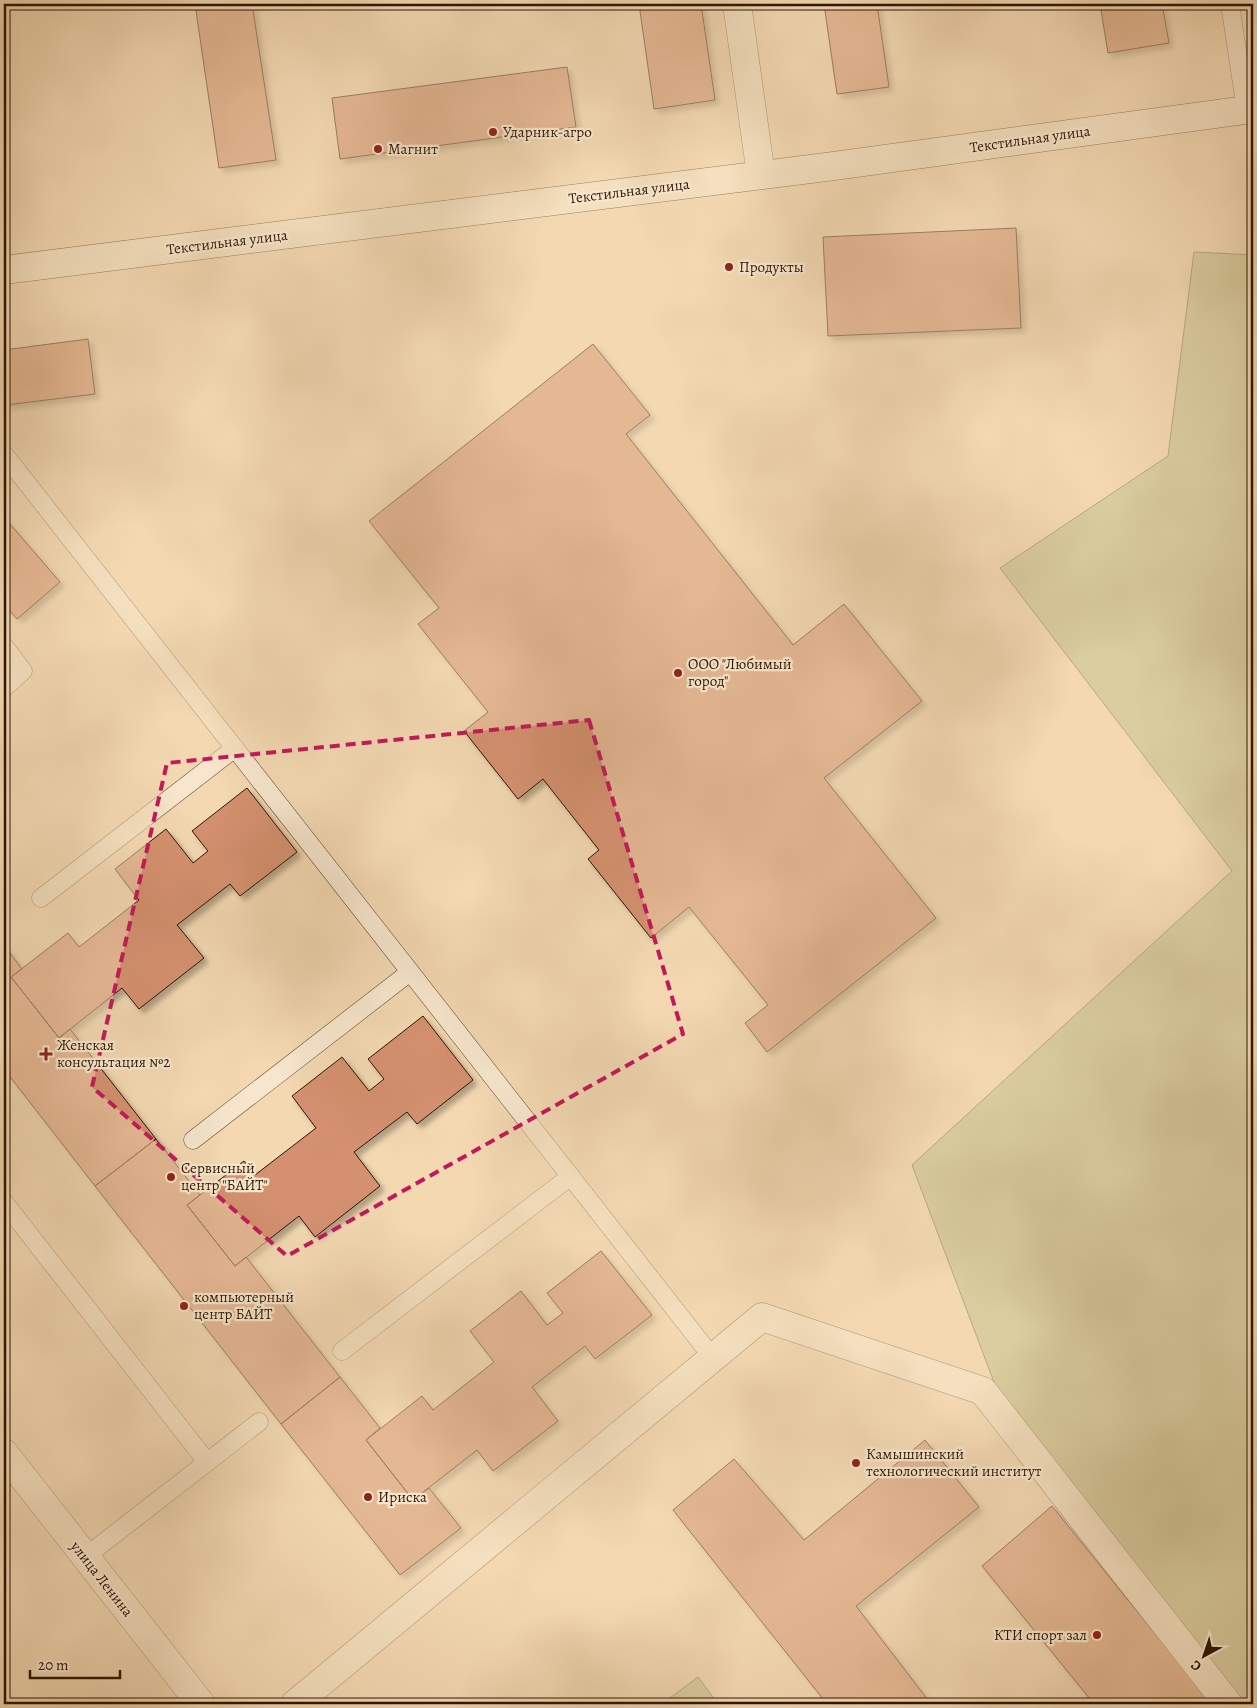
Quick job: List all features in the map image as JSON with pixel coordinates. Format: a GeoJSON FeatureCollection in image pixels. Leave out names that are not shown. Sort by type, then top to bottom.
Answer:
{"type":"FeatureCollection","features":[{"type":"Feature","properties":{"kind":"street"},"geometry":{"type":"LineString","coordinates":[[737,4],[761,175]]}},
{"type":"Feature","properties":{"kind":"street","name":"Текстильная улица"},"geometry":{"type":"LineString","coordinates":[[4,270],[761,175],[1250,109]]}},
{"type":"Feature","properties":{"kind":"street"},"geometry":{"type":"LineString","coordinates":[[295,1704],[762,1317],[983,1390],[1228,1704]]}},
{"type":"Feature","properties":{"kind":"street","name":"улица Ленина"},"geometry":{"type":"LineString","coordinates":[[4,1453],[201,1704]]}},
{"type":"Feature","properties":{"kind":"lane"},"geometry":{"type":"LineString","coordinates":[[1230,4],[1250,109]]}},
{"type":"Feature","properties":{"kind":"lane"},"geometry":{"type":"LineString","coordinates":[[4,454],[713,1358]]}},
{"type":"Feature","properties":{"kind":"lane"},"geometry":{"type":"LineString","coordinates":[[4,646],[23,671],[4,688]]}},
{"type":"Feature","properties":{"kind":"lane"},"geometry":{"type":"LineString","coordinates":[[41,898],[235,748]]}},
{"type":"Feature","properties":{"kind":"lane"},"geometry":{"type":"LineString","coordinates":[[193,1140],[410,972]]}},
{"type":"Feature","properties":{"kind":"lane"},"geometry":{"type":"LineString","coordinates":[[342,1352],[570,1176]]}},
{"type":"Feature","properties":{"kind":"lane"},"geometry":{"type":"LineString","coordinates":[[4,1202],[207,1462]]}},
{"type":"Feature","properties":{"kind":"lane"},"geometry":{"type":"LineString","coordinates":[[84,1557],[259,1422]]}},
{"type":"Feature","properties":{"kind":"highlighted area"},"geometry":{"type":"Polygon","coordinates":[[[589,720],[683,1034],[287,1256],[92,1087],[167,763],[589,720]]]}},
{"type":"Feature","properties":{"kind":"green space"},"geometry":{"type":"Polygon","coordinates":[[[1194,252],[1253,255],[1253,1704],[1245,1704],[1003,1406],[912,1165],[1232,871],[1000,568],[1168,456],[1194,252]]]}},
{"type":"Feature","properties":{"kind":"green space"},"geometry":{"type":"Polygon","coordinates":[[[698,1677],[718,1704],[662,1704],[698,1677]]]}},
{"type":"Feature","properties":{"kind":"building"},"geometry":{"type":"Polygon","coordinates":[[[195,4],[252,4],[276,160],[219,168],[195,4]]]}},
{"type":"Feature","properties":{"kind":"building"},"geometry":{"type":"Polygon","coordinates":[[[639,4],[701,4],[715,100],[654,109],[639,4]]]}},
{"type":"Feature","properties":{"kind":"building"},"geometry":{"type":"Polygon","coordinates":[[[824,4],[877,4],[889,87],[837,94],[824,4]]]}},
{"type":"Feature","properties":{"kind":"building"},"geometry":{"type":"Polygon","coordinates":[[[1100,4],[1162,4],[1169,43],[1108,53],[1100,4]]]}},
{"type":"Feature","properties":{"kind":"building"},"geometry":{"type":"Polygon","coordinates":[[[567,67],[576,127],[340,159],[332,98],[567,67]]]}},
{"type":"Feature","properties":{"kind":"building"},"geometry":{"type":"Polygon","coordinates":[[[1016,228],[1021,328],[828,336],[823,237],[1016,228]]]}},
{"type":"Feature","properties":{"kind":"building"},"geometry":{"type":"Polygon","coordinates":[[[88,339],[95,394],[6,405],[4,350],[88,339]]]}},
{"type":"Feature","properties":{"kind":"building","name":"ООО \"Любимый город\""},"geometry":{"type":"Polygon","coordinates":[[[593,344],[650,415],[626,434],[793,645],[844,604],[922,701],[824,778],[936,918],[767,1052],[745,1023],[768,1005],[689,907],[651,938],[588,859],[599,850],[543,779],[518,799],[464,731],[488,712],[418,624],[439,608],[369,521],[593,344]]]}},
{"type":"Feature","properties":{"kind":"building"},"geometry":{"type":"Polygon","coordinates":[[[4,517],[60,582],[17,619],[4,604],[4,517]]]}},
{"type":"Feature","properties":{"kind":"building"},"geometry":{"type":"Polygon","coordinates":[[[247,788],[297,852],[240,896],[230,884],[177,925],[204,958],[139,1009],[122,988],[59,1038],[11,977],[68,933],[79,947],[139,900],[115,869],[166,829],[193,863],[208,851],[192,831],[247,788]]]}},
{"type":"Feature","properties":{"kind":"building","name":"Женская консультация №2"},"geometry":{"type":"Polygon","coordinates":[[[4,945],[22,969],[11,977],[59,1038],[70,1029],[156,1139],[95,1186],[4,1069],[4,945]]]}},
{"type":"Feature","properties":{"kind":"building"},"geometry":{"type":"Polygon","coordinates":[[[423,1016],[473,1080],[417,1124],[407,1112],[354,1152],[380,1186],[315,1237],[299,1216],[235,1266],[187,1205],[244,1161],[255,1175],[316,1128],[292,1096],[342,1057],[369,1091],[384,1079],[368,1059],[423,1016]]]}},
{"type":"Feature","properties":{"kind":"building"},"geometry":{"type":"Polygon","coordinates":[[[156,1139],[200,1195],[187,1205],[235,1266],[246,1257],[340,1377],[281,1424],[95,1186],[156,1139]]]}},
{"type":"Feature","properties":{"kind":"building"},"geometry":{"type":"Polygon","coordinates":[[[601,1251],[652,1315],[595,1359],[585,1346],[532,1387],[558,1421],[493,1471],[477,1450],[413,1500],[366,1440],[422,1396],[433,1410],[494,1362],[470,1331],[521,1291],[547,1325],[563,1313],[547,1293],[601,1251]]]}},
{"type":"Feature","properties":{"kind":"building"},"geometry":{"type":"Polygon","coordinates":[[[340,1377],[380,1428],[366,1440],[413,1500],[429,1488],[461,1528],[400,1575],[281,1424],[340,1377]]]}},
{"type":"Feature","properties":{"kind":"building","name":"Камышинский технологический институт"},"geometry":{"type":"Polygon","coordinates":[[[925,1440],[979,1507],[856,1606],[931,1704],[827,1704],[673,1510],[734,1459],[804,1540],[925,1440]]]}},
{"type":"Feature","properties":{"kind":"building","name":"КТИ спорт зал"},"geometry":{"type":"Polygon","coordinates":[[[1052,1506],[1212,1704],[1094,1704],[982,1566],[1052,1506]]]}},
{"type":"Feature","properties":{"kind":"place","name":"Ударник-агро"},"geometry":{"type":"Point","coordinates":[493,132]}},
{"type":"Feature","properties":{"kind":"place","name":"Магнит"},"geometry":{"type":"Point","coordinates":[378,149]}},
{"type":"Feature","properties":{"kind":"place","name":"Продукты"},"geometry":{"type":"Point","coordinates":[729,267]}},
{"type":"Feature","properties":{"kind":"place","name":"ООО \"Любимый город\""},"geometry":{"type":"Point","coordinates":[678,673]}},
{"type":"Feature","properties":{"kind":"place","name":"Женская консультация №2"},"geometry":{"type":"Point","coordinates":[46,1054]}},
{"type":"Feature","properties":{"kind":"place","name":"Сервисный центр \"БАЙТ\""},"geometry":{"type":"Point","coordinates":[171,1177]}},
{"type":"Feature","properties":{"kind":"place","name":"компьютерный центр БАЙТ"},"geometry":{"type":"Point","coordinates":[184,1306]}},
{"type":"Feature","properties":{"kind":"place","name":"Камышинский технологический институт"},"geometry":{"type":"Point","coordinates":[856,1463]}},
{"type":"Feature","properties":{"kind":"place","name":"Ириска"},"geometry":{"type":"Point","coordinates":[368,1497]}},
{"type":"Feature","properties":{"kind":"place","name":"КТИ спорт зал"},"geometry":{"type":"Point","coordinates":[1097,1635]}}]}
